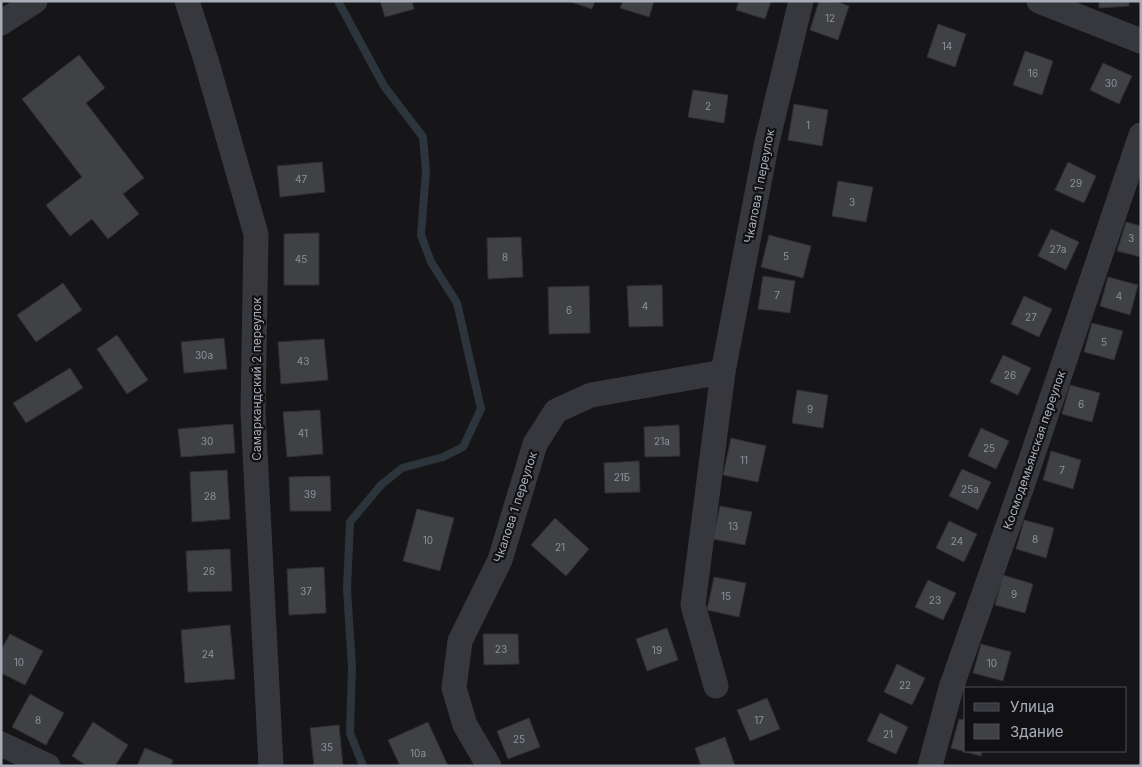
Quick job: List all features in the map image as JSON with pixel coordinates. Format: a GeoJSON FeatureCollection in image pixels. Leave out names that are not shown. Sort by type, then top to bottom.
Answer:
{"type":"FeatureCollection","features":[{"type":"Feature","properties":{"kind":"street"},"geometry":{"type":"LineString","coordinates":[[1,23],[35,1]]}},
{"type":"Feature","properties":{"kind":"street","name":"Самаркандский 2 переулок"},"geometry":{"type":"LineString","coordinates":[[187,1],[256,234],[254,412],[271,766]]}},
{"type":"Feature","properties":{"kind":"street","name":"Чкалова 1 переулок"},"geometry":{"type":"LineString","coordinates":[[716,686],[693,605],[723,372],[766,146],[801,1]]}},
{"type":"Feature","properties":{"kind":"street"},"geometry":{"type":"LineString","coordinates":[[1053,4],[1141,41]]}},
{"type":"Feature","properties":{"kind":"street","name":"Космодемьянская переулок"},"geometry":{"type":"LineString","coordinates":[[930,766],[951,688],[1022,486],[1141,135]]}},
{"type":"Feature","properties":{"kind":"street","name":"Чкалова 1 переулок"},"geometry":{"type":"LineString","coordinates":[[488,766],[465,725],[454,688],[460,640],[500,560],[535,444],[556,411],[591,395],[723,372]]}},
{"type":"Feature","properties":{"kind":"street"},"geometry":{"type":"LineString","coordinates":[[1,744],[48,766]]}},
{"type":"Feature","properties":{"kind":"building"},"geometry":{"type":"Polygon","coordinates":[[[380,1],[412,1],[414,9],[385,17],[380,1]]]}},
{"type":"Feature","properties":{"kind":"building"},"geometry":{"type":"Polygon","coordinates":[[[568,1],[595,1],[592,9],[568,1]]]}},
{"type":"Feature","properties":{"kind":"building"},"geometry":{"type":"Polygon","coordinates":[[[623,1],[654,1],[649,17],[620,8],[623,1]]]}},
{"type":"Feature","properties":{"kind":"building"},"geometry":{"type":"Polygon","coordinates":[[[739,1],[771,1],[765,19],[736,10],[739,1]]]}},
{"type":"Feature","properties":{"kind":"building"},"geometry":{"type":"Polygon","coordinates":[[[819,1],[835,1],[849,6],[838,40],[810,30],[819,1]]]}},
{"type":"Feature","properties":{"kind":"building"},"geometry":{"type":"Polygon","coordinates":[[[1099,1],[1129,1],[1129,6],[1099,8],[1099,1]]]}},
{"type":"Feature","properties":{"kind":"building"},"geometry":{"type":"Polygon","coordinates":[[[938,24],[966,34],[955,67],[927,57],[938,24]]]}},
{"type":"Feature","properties":{"kind":"building"},"geometry":{"type":"Polygon","coordinates":[[[1025,51],[1053,61],[1042,95],[1013,85],[1025,51]]]}},
{"type":"Feature","properties":{"kind":"building"},"geometry":{"type":"Polygon","coordinates":[[[79,55],[105,88],[86,103],[144,178],[123,194],[139,214],[108,239],[92,219],[70,236],[46,205],[82,177],[22,99],[79,55]]]}},
{"type":"Feature","properties":{"kind":"building"},"geometry":{"type":"Polygon","coordinates":[[[1103,63],[1132,76],[1119,104],[1090,90],[1103,63]]]}},
{"type":"Feature","properties":{"kind":"building"},"geometry":{"type":"Polygon","coordinates":[[[693,90],[728,95],[724,123],[688,117],[693,90]]]}},
{"type":"Feature","properties":{"kind":"building"},"geometry":{"type":"Polygon","coordinates":[[[794,104],[828,110],[822,146],[788,140],[794,104]]]}},
{"type":"Feature","properties":{"kind":"building"},"geometry":{"type":"Polygon","coordinates":[[[322,162],[325,192],[280,197],[277,166],[322,162]]]}},
{"type":"Feature","properties":{"kind":"building"},"geometry":{"type":"Polygon","coordinates":[[[1068,162],[1096,176],[1084,203],[1055,190],[1068,162]]]}},
{"type":"Feature","properties":{"kind":"building"},"geometry":{"type":"Polygon","coordinates":[[[838,181],[873,187],[866,222],[832,216],[838,181]]]}},
{"type":"Feature","properties":{"kind":"building"},"geometry":{"type":"Polygon","coordinates":[[[1126,222],[1141,226],[1141,257],[1117,251],[1126,222]]]}},
{"type":"Feature","properties":{"kind":"building"},"geometry":{"type":"Polygon","coordinates":[[[1051,229],[1079,242],[1066,270],[1038,256],[1051,229]]]}},
{"type":"Feature","properties":{"kind":"building"},"geometry":{"type":"Polygon","coordinates":[[[319,233],[319,285],[284,285],[284,234],[319,233]]]}},
{"type":"Feature","properties":{"kind":"building"},"geometry":{"type":"Polygon","coordinates":[[[769,235],[811,246],[803,278],[761,267],[769,235]]]}},
{"type":"Feature","properties":{"kind":"building"},"geometry":{"type":"Polygon","coordinates":[[[521,237],[523,277],[488,279],[487,238],[521,237]]]}},
{"type":"Feature","properties":{"kind":"building"},"geometry":{"type":"Polygon","coordinates":[[[763,276],[795,281],[790,313],[758,309],[763,276]]]}},
{"type":"Feature","properties":{"kind":"building"},"geometry":{"type":"Polygon","coordinates":[[[1108,277],[1138,285],[1130,315],[1100,306],[1108,277]]]}},
{"type":"Feature","properties":{"kind":"building"},"geometry":{"type":"Polygon","coordinates":[[[63,283],[82,310],[36,342],[17,315],[63,283]]]}},
{"type":"Feature","properties":{"kind":"building"},"geometry":{"type":"Polygon","coordinates":[[[662,285],[663,326],[629,327],[627,286],[662,285]]]}},
{"type":"Feature","properties":{"kind":"building"},"geometry":{"type":"Polygon","coordinates":[[[589,286],[590,333],[549,334],[548,287],[589,286]]]}},
{"type":"Feature","properties":{"kind":"building"},"geometry":{"type":"Polygon","coordinates":[[[1024,296],[1052,309],[1039,337],[1011,324],[1024,296]]]}},
{"type":"Feature","properties":{"kind":"building"},"geometry":{"type":"Polygon","coordinates":[[[1092,323],[1123,331],[1114,360],[1084,352],[1092,323]]]}},
{"type":"Feature","properties":{"kind":"building"},"geometry":{"type":"Polygon","coordinates":[[[117,335],[148,380],[127,394],[97,349],[117,335]]]}},
{"type":"Feature","properties":{"kind":"building"},"geometry":{"type":"Polygon","coordinates":[[[224,338],[227,369],[184,373],[181,342],[224,338]]]}},
{"type":"Feature","properties":{"kind":"building"},"geometry":{"type":"Polygon","coordinates":[[[324,339],[328,380],[281,384],[278,342],[324,339]]]}},
{"type":"Feature","properties":{"kind":"building"},"geometry":{"type":"Polygon","coordinates":[[[1003,355],[1031,368],[1018,395],[990,382],[1003,355]]]}},
{"type":"Feature","properties":{"kind":"building"},"geometry":{"type":"Polygon","coordinates":[[[70,368],[83,388],[26,423],[13,403],[70,368]]]}},
{"type":"Feature","properties":{"kind":"building"},"geometry":{"type":"Polygon","coordinates":[[[1070,385],[1100,393],[1092,422],[1062,414],[1070,385]]]}},
{"type":"Feature","properties":{"kind":"building"},"geometry":{"type":"Polygon","coordinates":[[[797,390],[828,395],[823,428],[792,423],[797,390]]]}},
{"type":"Feature","properties":{"kind":"building"},"geometry":{"type":"Polygon","coordinates":[[[320,410],[323,454],[287,457],[283,412],[320,410]]]}},
{"type":"Feature","properties":{"kind":"building"},"geometry":{"type":"Polygon","coordinates":[[[233,424],[235,453],[181,457],[178,429],[233,424]]]}},
{"type":"Feature","properties":{"kind":"building"},"geometry":{"type":"Polygon","coordinates":[[[679,425],[680,456],[645,457],[644,427],[679,425]]]}},
{"type":"Feature","properties":{"kind":"building"},"geometry":{"type":"Polygon","coordinates":[[[981,428],[1009,441],[996,469],[968,456],[981,428]]]}},
{"type":"Feature","properties":{"kind":"building"},"geometry":{"type":"Polygon","coordinates":[[[731,438],[766,446],[758,482],[723,475],[731,438]]]}},
{"type":"Feature","properties":{"kind":"building"},"geometry":{"type":"Polygon","coordinates":[[[1051,451],[1081,460],[1073,489],[1043,480],[1051,451]]]}},
{"type":"Feature","properties":{"kind":"building"},"geometry":{"type":"Polygon","coordinates":[[[639,461],[640,492],[605,493],[604,463],[639,461]]]}},
{"type":"Feature","properties":{"kind":"building"},"geometry":{"type":"Polygon","coordinates":[[[962,469],[991,482],[978,510],[949,496],[962,469]]]}},
{"type":"Feature","properties":{"kind":"building"},"geometry":{"type":"Polygon","coordinates":[[[227,470],[230,519],[192,522],[190,472],[227,470]]]}},
{"type":"Feature","properties":{"kind":"building"},"geometry":{"type":"Polygon","coordinates":[[[330,476],[331,511],[290,511],[289,477],[330,476]]]}},
{"type":"Feature","properties":{"kind":"building"},"geometry":{"type":"Polygon","coordinates":[[[720,506],[752,512],[745,545],[713,539],[720,506]]]}},
{"type":"Feature","properties":{"kind":"building"},"geometry":{"type":"Polygon","coordinates":[[[417,509],[454,518],[440,571],[403,561],[417,509]]]}},
{"type":"Feature","properties":{"kind":"building"},"geometry":{"type":"Polygon","coordinates":[[[555,518],[589,549],[566,576],[531,545],[555,518]]]}},
{"type":"Feature","properties":{"kind":"building"},"geometry":{"type":"Polygon","coordinates":[[[1024,520],[1054,528],[1046,558],[1016,549],[1024,520]]]}},
{"type":"Feature","properties":{"kind":"building"},"geometry":{"type":"Polygon","coordinates":[[[949,521],[977,534],[964,562],[936,548],[949,521]]]}},
{"type":"Feature","properties":{"kind":"building"},"geometry":{"type":"Polygon","coordinates":[[[230,549],[232,591],[188,592],[186,551],[230,549]]]}},
{"type":"Feature","properties":{"kind":"building"},"geometry":{"type":"Polygon","coordinates":[[[324,567],[326,613],[289,615],[287,569],[324,567]]]}},
{"type":"Feature","properties":{"kind":"building"},"geometry":{"type":"Polygon","coordinates":[[[1003,575],[1033,584],[1025,613],[995,605],[1003,575]]]}},
{"type":"Feature","properties":{"kind":"building"},"geometry":{"type":"Polygon","coordinates":[[[714,577],[746,583],[739,617],[707,610],[714,577]]]}},
{"type":"Feature","properties":{"kind":"building"},"geometry":{"type":"Polygon","coordinates":[[[928,580],[956,593],[943,620],[915,607],[928,580]]]}},
{"type":"Feature","properties":{"kind":"building"},"geometry":{"type":"Polygon","coordinates":[[[230,625],[235,679],[185,683],[181,630],[230,625]]]}},
{"type":"Feature","properties":{"kind":"building"},"geometry":{"type":"Polygon","coordinates":[[[667,628],[678,660],[647,671],[636,639],[667,628]]]}},
{"type":"Feature","properties":{"kind":"building"},"geometry":{"type":"Polygon","coordinates":[[[10,634],[43,651],[25,685],[1,673],[1,650],[10,634]]]}},
{"type":"Feature","properties":{"kind":"building"},"geometry":{"type":"Polygon","coordinates":[[[483,634],[518,634],[519,664],[484,665],[483,634]]]}},
{"type":"Feature","properties":{"kind":"building"},"geometry":{"type":"Polygon","coordinates":[[[981,644],[1011,652],[1003,681],[973,673],[981,644]]]}},
{"type":"Feature","properties":{"kind":"building"},"geometry":{"type":"Polygon","coordinates":[[[897,664],[925,678],[912,705],[884,692],[897,664]]]}},
{"type":"Feature","properties":{"kind":"building"},"geometry":{"type":"Polygon","coordinates":[[[30,694],[64,713],[46,745],[12,727],[30,694]]]}},
{"type":"Feature","properties":{"kind":"building"},"geometry":{"type":"Polygon","coordinates":[[[767,698],[780,729],[750,741],[737,710],[767,698]]]}},
{"type":"Feature","properties":{"kind":"building"},"geometry":{"type":"Polygon","coordinates":[[[880,713],[908,727],[896,754],[867,741],[880,713]]]}},
{"type":"Feature","properties":{"kind":"building"},"geometry":{"type":"Polygon","coordinates":[[[529,718],[540,747],[508,759],[497,731],[529,718]]]}},
{"type":"Feature","properties":{"kind":"building"},"geometry":{"type":"Polygon","coordinates":[[[959,719],[964,720],[964,751],[951,748],[959,719]]]}},
{"type":"Feature","properties":{"kind":"building"},"geometry":{"type":"Polygon","coordinates":[[[93,722],[128,745],[115,766],[87,766],[72,756],[93,722]]]}},
{"type":"Feature","properties":{"kind":"building"},"geometry":{"type":"Polygon","coordinates":[[[428,722],[448,766],[400,766],[388,740],[428,722]]]}},
{"type":"Feature","properties":{"kind":"building"},"geometry":{"type":"Polygon","coordinates":[[[339,725],[343,766],[314,766],[310,728],[339,725]]]}},
{"type":"Feature","properties":{"kind":"building"},"geometry":{"type":"Polygon","coordinates":[[[725,737],[735,766],[701,766],[695,748],[725,737]]]}},
{"type":"Feature","properties":{"kind":"building"},"geometry":{"type":"Polygon","coordinates":[[[145,748],[173,760],[171,766],[137,766],[145,748]]]}},
{"type":"Feature","properties":{"kind":"building"},"geometry":{"type":"Polygon","coordinates":[[[966,752],[982,752],[981,756],[966,752]]]}},
{"type":"Feature","properties":{"kind":"waterway"},"geometry":{"type":"LineString","coordinates":[[338,1],[384,86],[423,137],[426,171],[421,235],[431,262],[457,303],[481,409],[463,447],[443,457],[402,468],[381,485],[350,522],[347,589],[352,667],[350,733],[363,766]]}}]}
